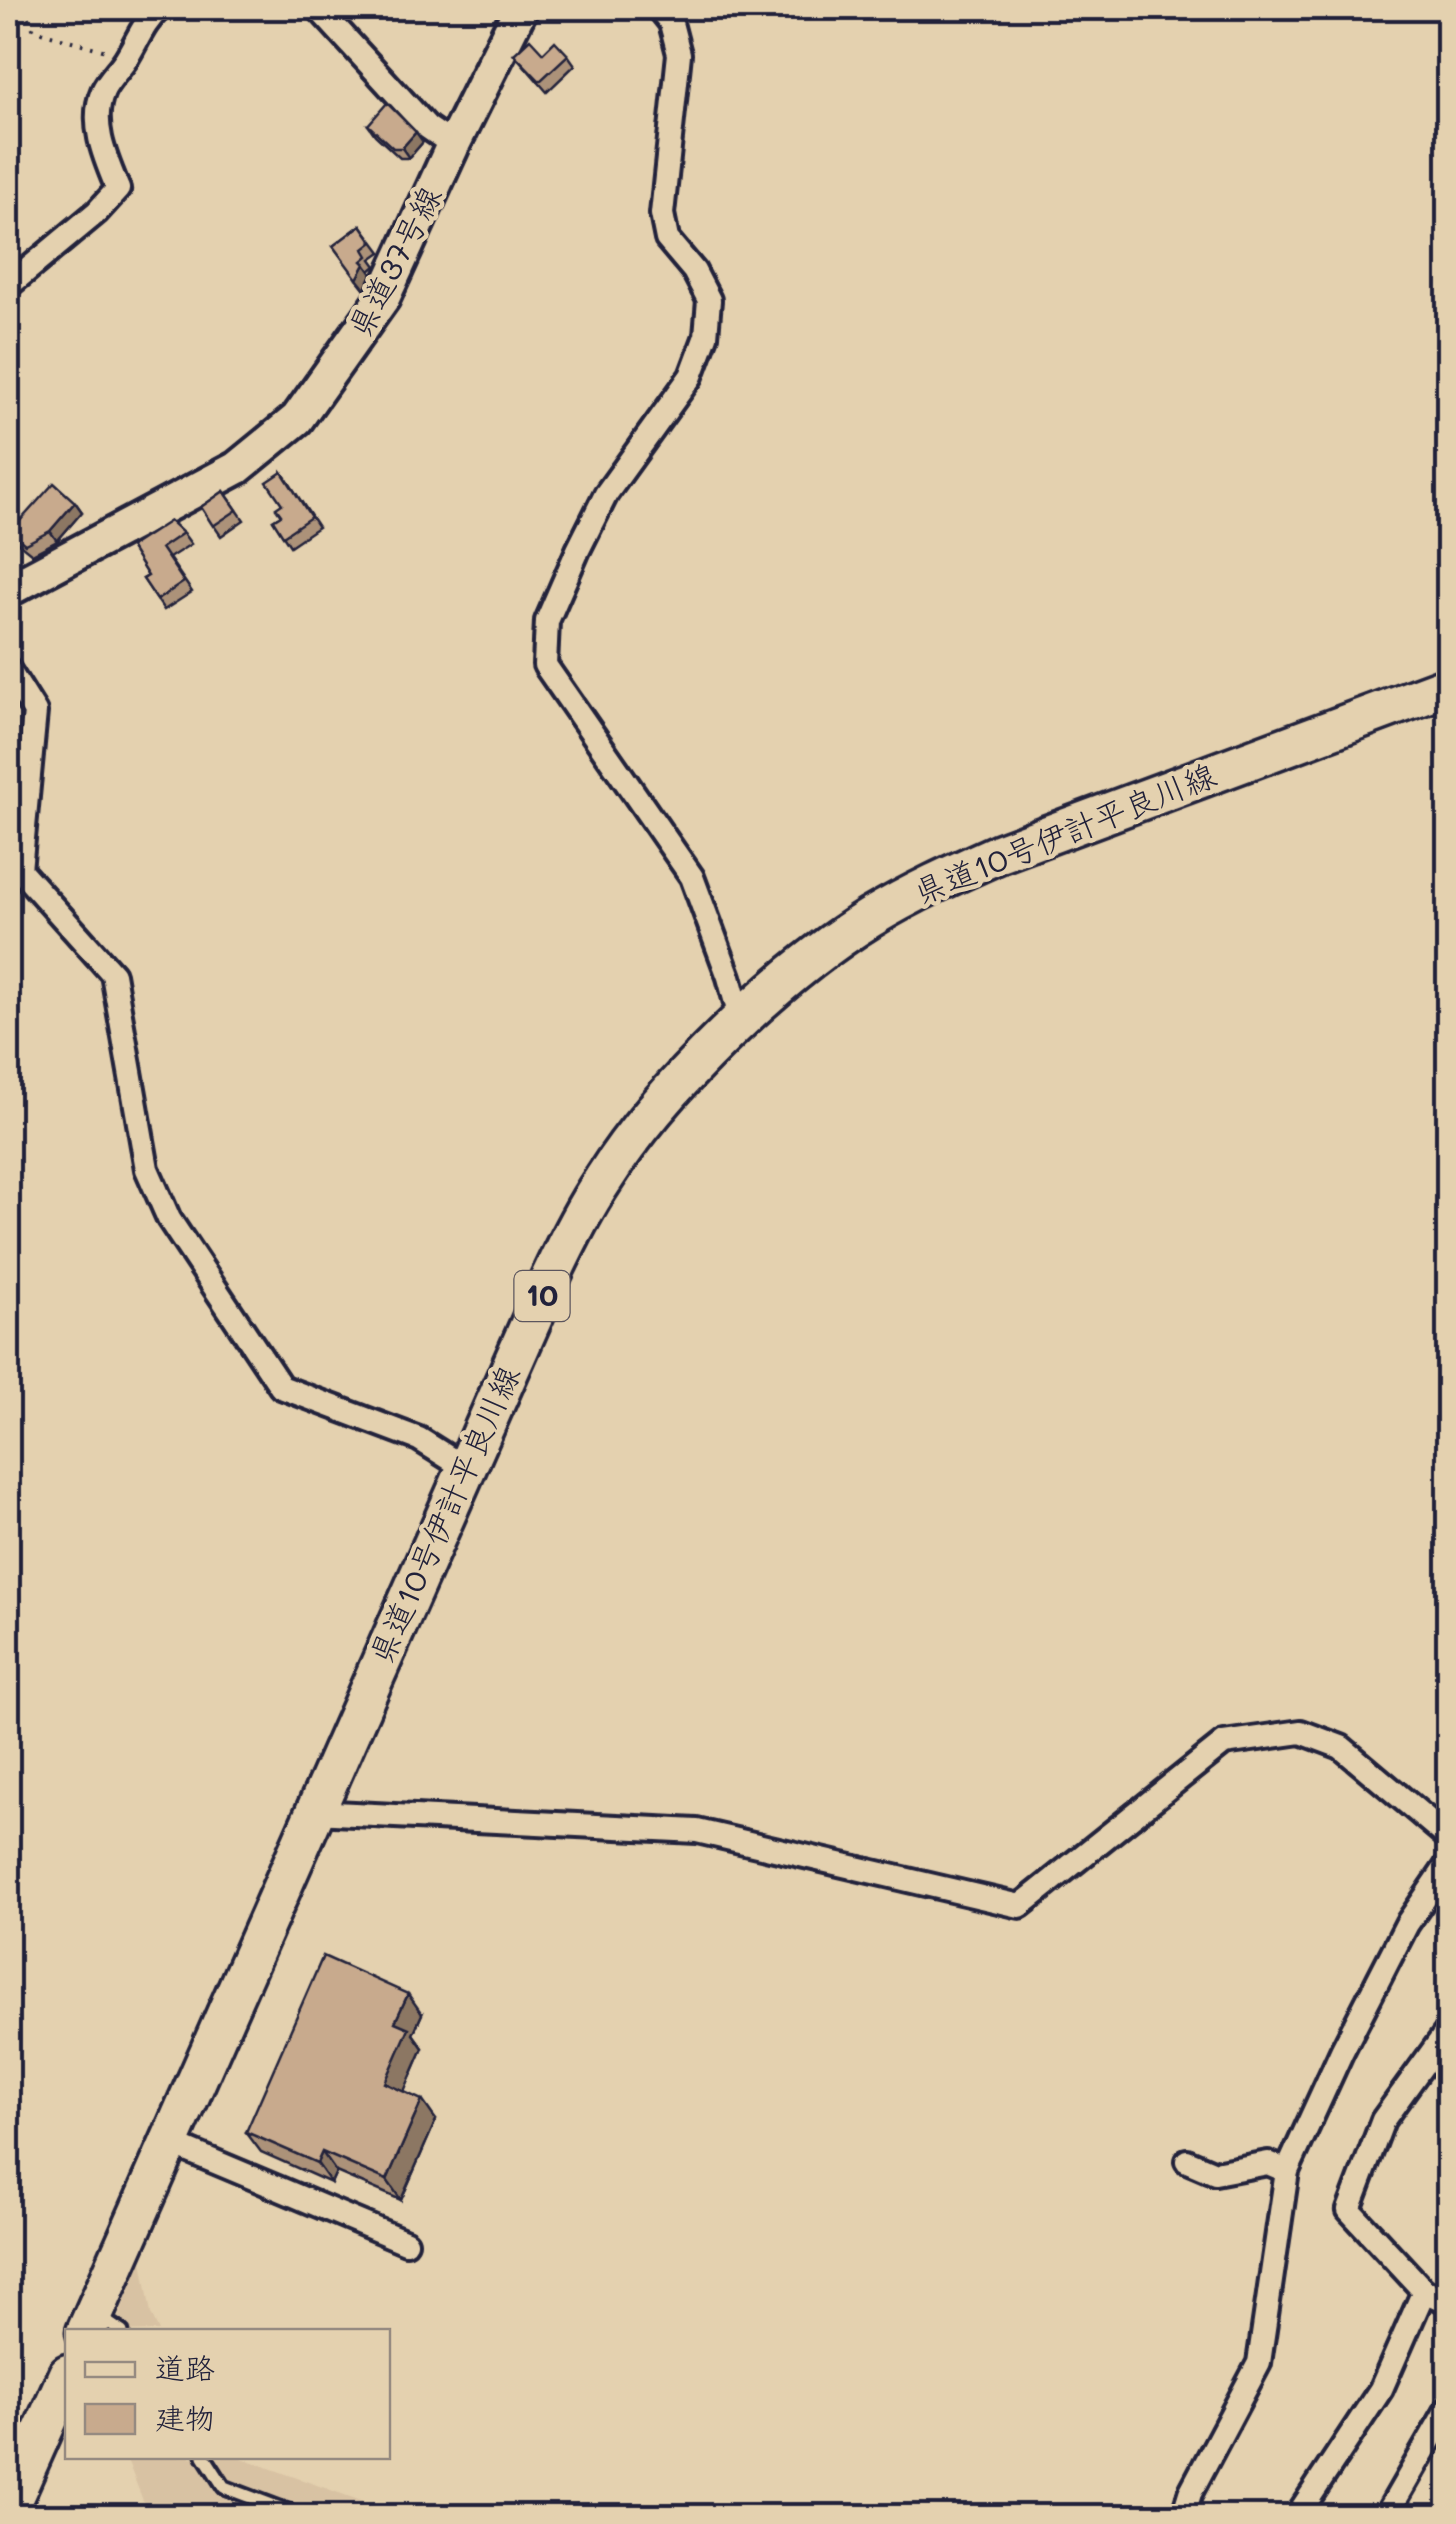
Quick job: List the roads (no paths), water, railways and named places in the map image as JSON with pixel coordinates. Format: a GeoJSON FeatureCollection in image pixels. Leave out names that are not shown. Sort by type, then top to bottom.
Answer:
{"type":"FeatureCollection","features":[{"type":"Feature","properties":{"kind":"main road","name":"県道37号線"},"geometry":{"type":"LineString","coordinates":[[8,590],[237,468],[297,419],[384,298],[521,8]]}},
{"type":"Feature","properties":{"kind":"main road","name":"県道10号伊計平良川線"},"geometry":{"type":"LineString","coordinates":[[101,2326],[168,2142],[464,1468],[552,1274],[604,1178],[632,1138],[741,1021],[797,970],[868,919],[934,882],[1000,853],[1448,686]]}},
{"type":"Feature","properties":{"kind":"main road"},"geometry":{"type":"LineString","coordinates":[[8,2509],[65,2381]]}},
{"type":"Feature","properties":{"kind":"street"},"geometry":{"type":"LineString","coordinates":[[8,286],[118,190],[98,130],[98,110],[103,90],[127,57],[144,22],[160,8]]}},
{"type":"Feature","properties":{"kind":"street"},"geometry":{"type":"LineString","coordinates":[[318,8],[427,126],[453,145]]}},
{"type":"Feature","properties":{"kind":"street"},"geometry":{"type":"LineString","coordinates":[[658,8],[671,22],[678,54],[662,214],[667,239],[694,271],[709,300],[706,336],[691,376],[606,494],[578,550],[546,620],[545,665],[692,877],[741,1021]]}},
{"type":"Feature","properties":{"kind":"street"},"geometry":{"type":"LineString","coordinates":[[8,670],[35,712],[20,870],[113,974],[147,1169],[169,1219],[281,1386],[419,1439],[464,1468]]}},
{"type":"Feature","properties":{"kind":"street"},"geometry":{"type":"LineString","coordinates":[[314,1812],[697,1831],[1020,1906],[1224,1743],[1301,1732],[1341,1748],[1448,1837]]}},
{"type":"Feature","properties":{"kind":"street"},"geometry":{"type":"LineString","coordinates":[[1183,2516],[1190,2493],[1259,2364],[1288,2171],[1342,2050],[1407,1924],[1448,1864]]}},
{"type":"Feature","properties":{"kind":"street"},"geometry":{"type":"LineString","coordinates":[[1448,2030],[1383,2120],[1349,2210],[1424,2291],[1448,2302]]}},
{"type":"Feature","properties":{"kind":"street"},"geometry":{"type":"LineString","coordinates":[[168,2142],[406,2242]]}},
{"type":"Feature","properties":{"kind":"street"},"geometry":{"type":"LineString","coordinates":[[1187,2161],[1215,2173],[1268,2163],[1288,2171]]}},
{"type":"Feature","properties":{"kind":"street"},"geometry":{"type":"LineString","coordinates":[[1297,2516],[1381,2388],[1424,2291]]}},
{"type":"Feature","properties":{"kind":"street"},"geometry":{"type":"LineString","coordinates":[[1386,2516],[1448,2408]]}},
{"type":"Feature","properties":{"kind":"lane"},"geometry":{"type":"LineString","coordinates":[[206,2459],[224,2487],[301,2516]]}}]}
